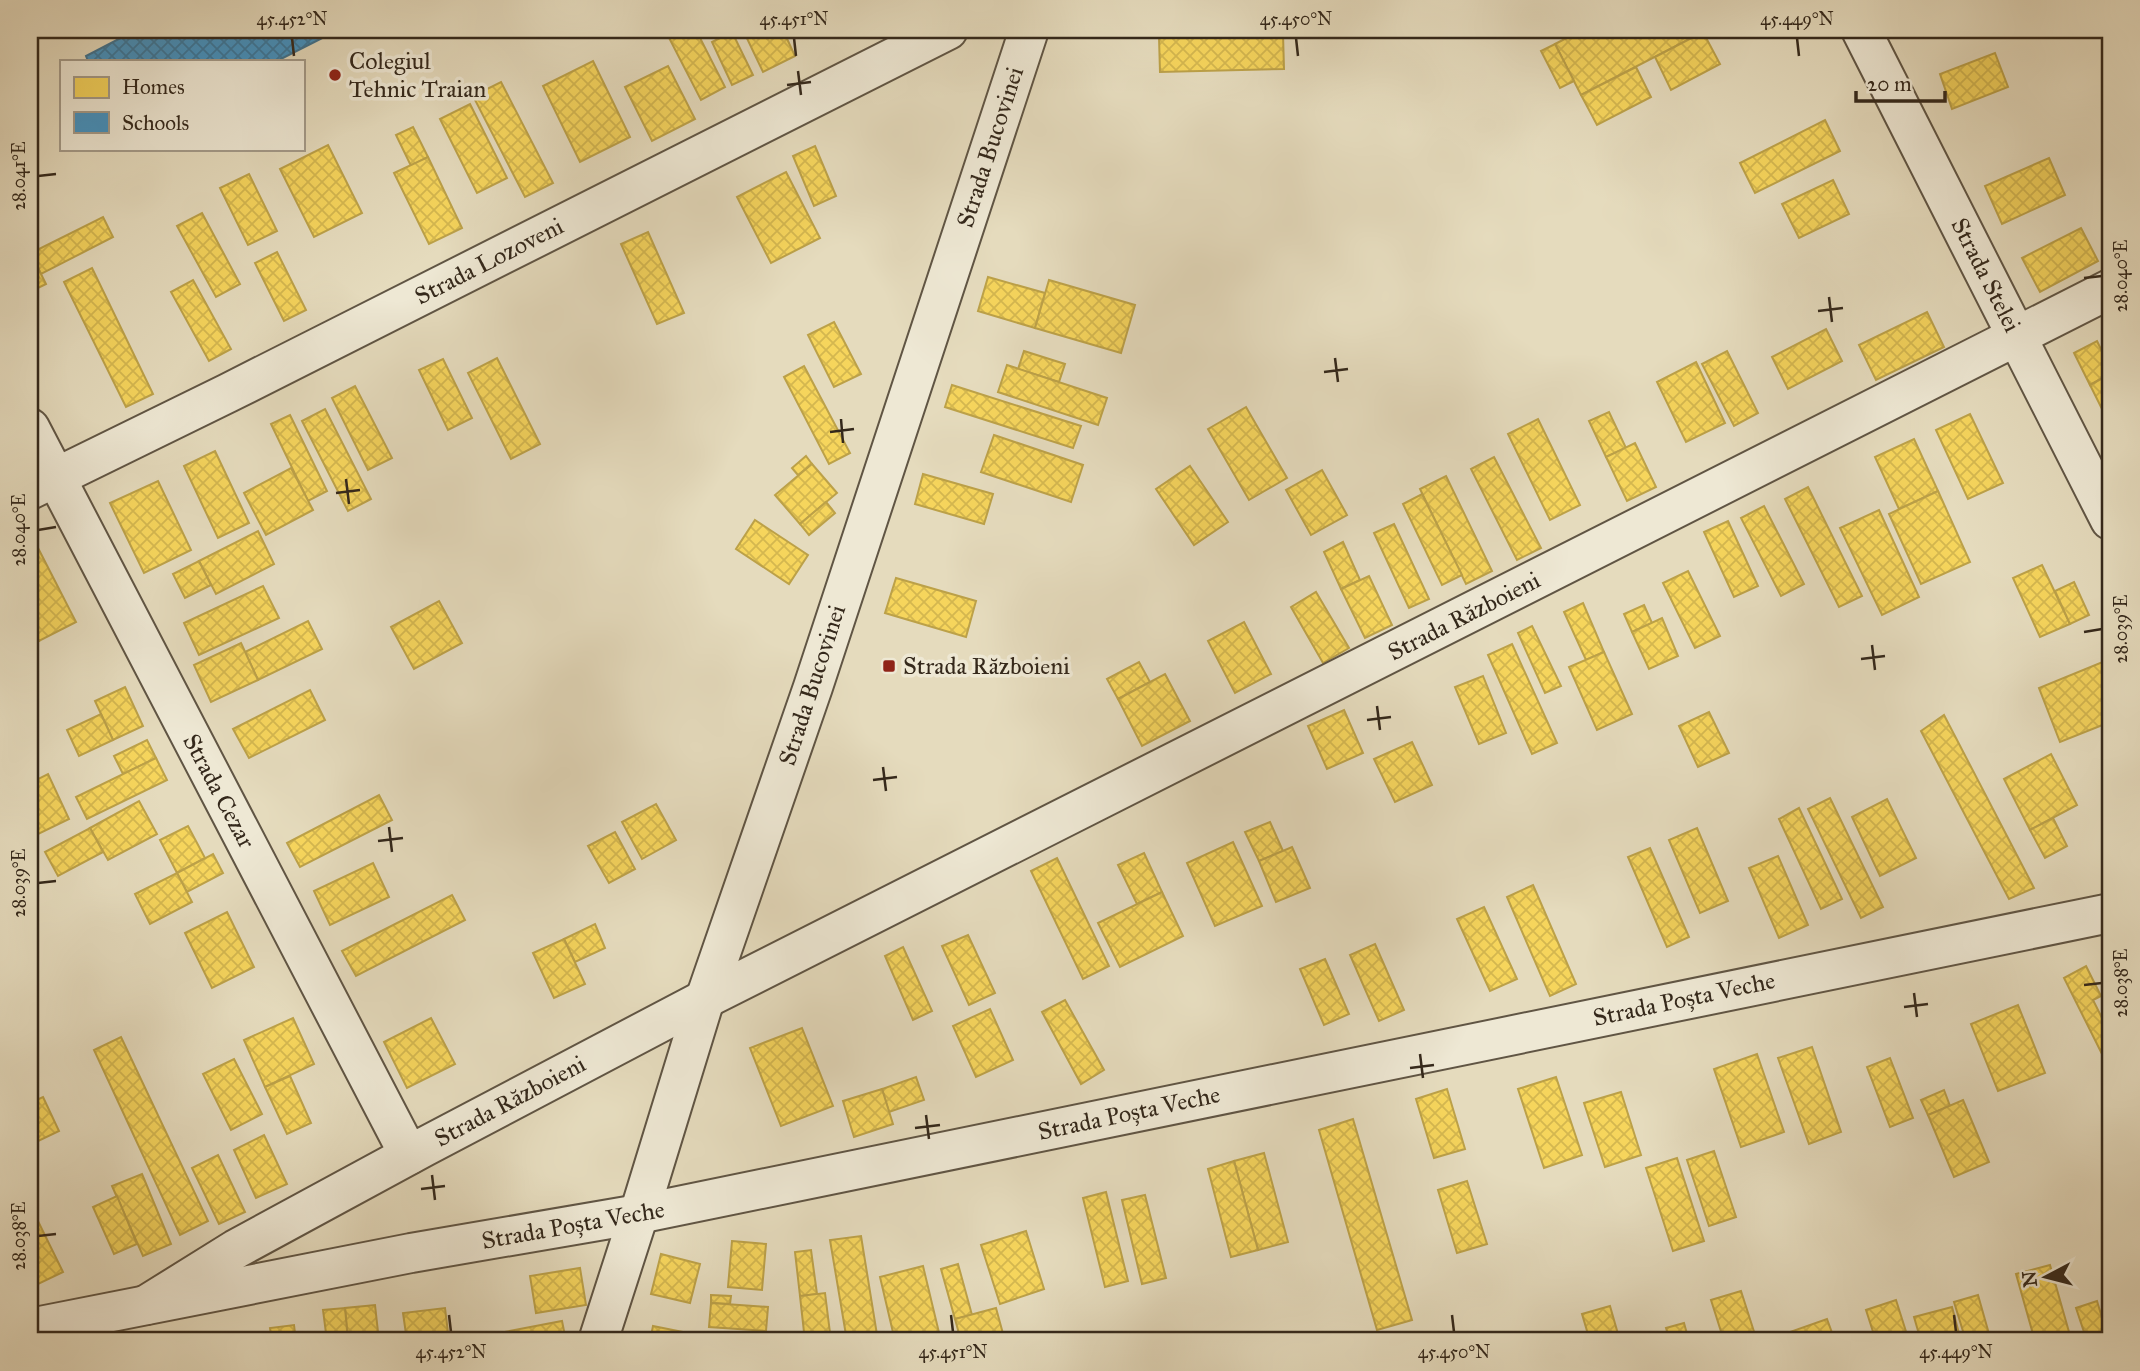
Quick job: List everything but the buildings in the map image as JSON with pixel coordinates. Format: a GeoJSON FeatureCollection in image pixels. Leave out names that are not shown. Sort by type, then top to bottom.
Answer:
{"type":"FeatureCollection","features":[{"type":"Feature","properties":{"kind":"street","name":"Strada Lozoveni"},"geometry":{"type":"LineString","coordinates":[[42,484],[241,387],[948,30]]}},
{"type":"Feature","properties":{"kind":"street","name":"Strada Bucovinei"},"geometry":{"type":"LineString","coordinates":[[598,1341],[705,999],[813,687],[1028,30]]}},
{"type":"Feature","properties":{"kind":"street","name":"Strada Stelei"},"geometry":{"type":"LineString","coordinates":[[1861,30],[2110,520]]}},
{"type":"Feature","properties":{"kind":"street","name":"Strada Războieni"},"geometry":{"type":"LineString","coordinates":[[30,1328],[146,1305],[236,1250],[409,1155],[705,999],[2110,289]]}},
{"type":"Feature","properties":{"kind":"street","name":"Strada Cezar"},"geometry":{"type":"LineString","coordinates":[[30,428],[42,484],[409,1155]]}},
{"type":"Feature","properties":{"kind":"street","name":"Strada Poșta Veche"},"geometry":{"type":"LineString","coordinates":[[146,1305],[411,1253],[639,1214],[2110,913]]}},
{"type":"Feature","properties":{"kind":"place","name":"Colegiul Tehnic Traian"},"geometry":{"type":"Point","coordinates":[335,75]}},
{"type":"Feature","properties":{"kind":"place","name":"Strada Războieni"},"geometry":{"type":"Point","coordinates":[889,666]}}]}
